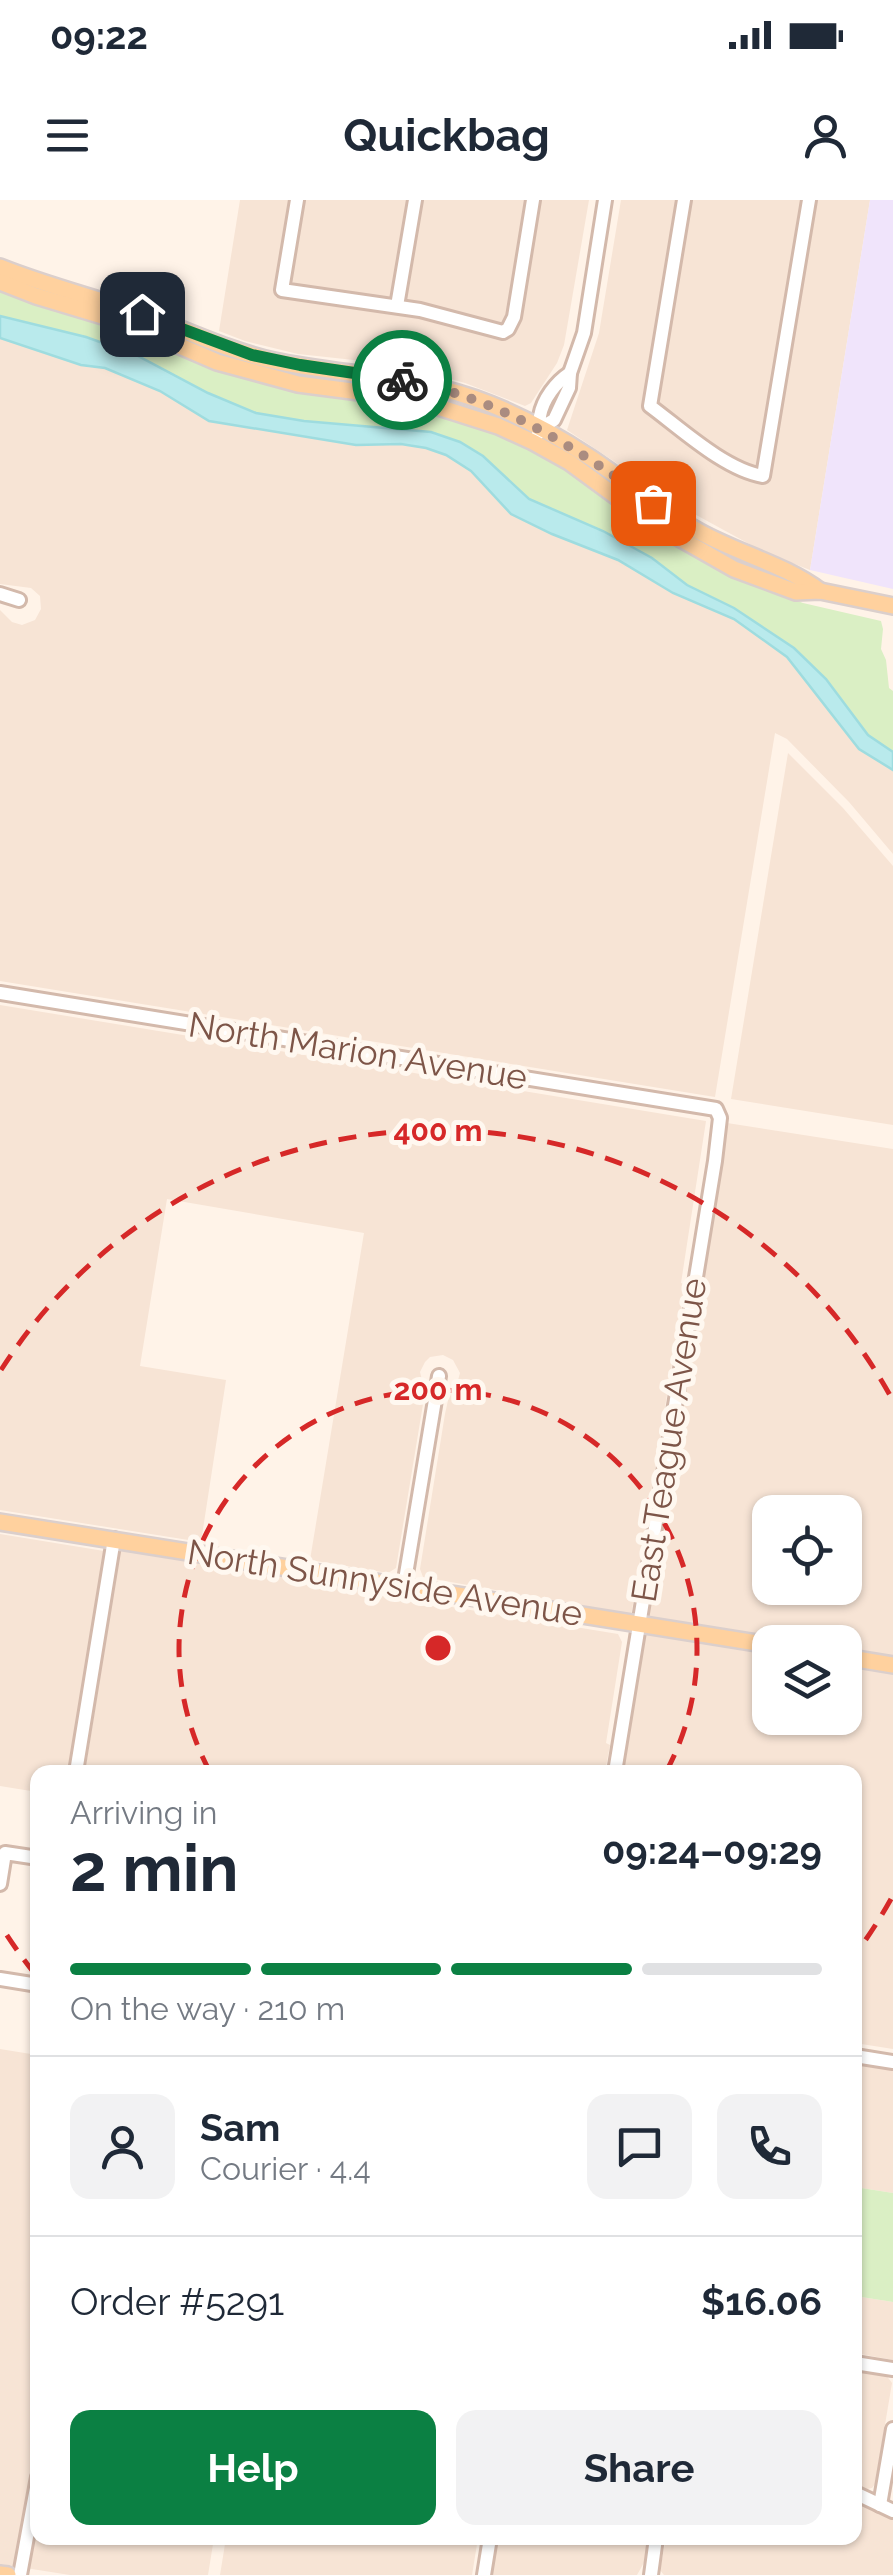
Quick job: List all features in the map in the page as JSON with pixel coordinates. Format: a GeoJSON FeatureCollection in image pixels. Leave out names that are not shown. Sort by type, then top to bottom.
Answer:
{"type":"FeatureCollection","features":[{"type":"Feature","properties":{"kind":"main road"},"geometry":{"type":"LineString","coordinates":[[0,267],[252,355],[440,388],[489,404],[537,435]]}},
{"type":"Feature","properties":{"kind":"main road"},"geometry":{"type":"LineString","coordinates":[[0,282],[129,324],[217,362],[298,384],[412,399],[537,435],[592,459],[691,527],[747,556],[800,576],[820,591],[893,606]]}},
{"type":"Feature","properties":{"kind":"main road","name":"North Sunnyside Avenue"},"geometry":{"type":"LineString","coordinates":[[0,1522],[752,1642]]}},
{"type":"Feature","properties":{"kind":"main road"},"geometry":{"type":"LineString","coordinates":[[862,1660],[893,1665]]}},
{"type":"Feature","properties":{"kind":"main road"},"geometry":{"type":"LineString","coordinates":[[0,2574],[8,2575]]}},
{"type":"Feature","properties":{"kind":"street"},"geometry":{"type":"LineString","coordinates":[[297,200],[282,290],[398,306],[496,331],[508,329],[514,317],[533,200]]}},
{"type":"Feature","properties":{"kind":"street"},"geometry":{"type":"LineString","coordinates":[[398,306],[415,200]]}},
{"type":"Feature","properties":{"kind":"street"},"geometry":{"type":"LineString","coordinates":[[537,435],[554,420],[569,388],[570,373],[584,334],[605,200]]}},
{"type":"Feature","properties":{"kind":"street"},"geometry":{"type":"LineString","coordinates":[[684,200],[650,406],[721,457],[746,472],[763,476],[809,200]]}},
{"type":"Feature","properties":{"kind":"street"},"geometry":{"type":"LineString","coordinates":[[0,594],[19,600]]}},
{"type":"Feature","properties":{"kind":"street","name":"North Marion Avenue"},"geometry":{"type":"LineString","coordinates":[[0,994],[716,1109]]}},
{"type":"Feature","properties":{"kind":"street","name":"East Teague Avenue"},"geometry":{"type":"LineString","coordinates":[[616,1765],[715,1161],[720,1118],[716,1109]]}},
{"type":"Feature","properties":{"kind":"street"},"geometry":{"type":"LineString","coordinates":[[404,1586],[439,1376]]}},
{"type":"Feature","properties":{"kind":"street"},"geometry":{"type":"LineString","coordinates":[[77,1765],[114,1540]]}},
{"type":"Feature","properties":{"kind":"street"},"geometry":{"type":"LineString","coordinates":[[0,1884],[5,1853],[30,1857]]}},
{"type":"Feature","properties":{"kind":"street"},"geometry":{"type":"LineString","coordinates":[[0,1980],[30,1985]]}},
{"type":"Feature","properties":{"kind":"street"},"geometry":{"type":"LineString","coordinates":[[862,2057],[893,2062]]}},
{"type":"Feature","properties":{"kind":"street"},"geometry":{"type":"LineString","coordinates":[[862,2364],[893,2369]]}},
{"type":"Feature","properties":{"kind":"street"},"geometry":{"type":"LineString","coordinates":[[862,2496],[887,2508],[893,2429]]}},
{"type":"Feature","properties":{"kind":"street"},"geometry":{"type":"LineString","coordinates":[[20,2575],[30,2521]]}},
{"type":"Feature","properties":{"kind":"street"},"geometry":{"type":"LineString","coordinates":[[484,2575],[489,2545]]}},
{"type":"Feature","properties":{"kind":"street"},"geometry":{"type":"LineString","coordinates":[[651,2575],[655,2545]]}},
{"type":"Feature","properties":{"kind":"shaded area"},"geometry":{"type":"Polygon","coordinates":[[[240,200],[589,200],[564,345],[557,363],[531,403],[525,406],[414,369],[298,354],[219,331],[240,200]]]}},
{"type":"Feature","properties":{"kind":"shaded area"},"geometry":{"type":"Polygon","coordinates":[[[621,200],[870,200],[810,570],[764,552],[687,510],[567,430],[599,333],[621,200]]]}},
{"type":"Feature","properties":{"kind":"shaded area"},"geometry":{"type":"Polygon","coordinates":[[[870,200],[893,200],[893,589],[810,570],[870,200]]]}},
{"type":"Feature","properties":{"kind":"shaded area"},"geometry":{"type":"Polygon","coordinates":[[[0,338],[81,365],[105,368],[160,391],[209,421],[356,445],[401,444],[446,455],[471,471],[511,514],[618,560],[673,593],[734,619],[787,657],[859,749],[893,770],[893,854],[849,802],[787,739],[775,733],[715,1097],[0,981],[0,610],[12,622],[22,625],[35,620],[41,609],[40,596],[31,588],[0,584],[0,338]]]}},
{"type":"Feature","properties":{"kind":"shaded area"},"geometry":{"type":"Polygon","coordinates":[[[788,753],[893,866],[893,1125],[731,1099],[788,753]]]}},
{"type":"Feature","properties":{"kind":"shaded area"},"geometry":{"type":"Polygon","coordinates":[[[0,1005],[706,1121],[681,1283],[685,1284],[631,1616],[501,1595],[501,1591],[423,1577],[420,1569],[445,1414],[460,1373],[453,1360],[443,1355],[430,1357],[420,1372],[425,1392],[396,1568],[388,1573],[310,1560],[364,1233],[167,1199],[140,1366],[226,1380],[201,1542],[0,1510],[0,1005]]]}},
{"type":"Feature","properties":{"kind":"shaded area"},"geometry":{"type":"Polygon","coordinates":[[[727,1123],[893,1149],[893,1658],[862,1653],[862,1625],[752,1625],[752,1635],[646,1618],[727,1123]]]}},
{"type":"Feature","properties":{"kind":"shaded area"},"geometry":{"type":"Polygon","coordinates":[[[0,1534],[104,1551],[69,1765],[30,1765],[30,1791],[0,1786],[0,1534]]]}},
{"type":"Feature","properties":{"kind":"shaded area"},"geometry":{"type":"Polygon","coordinates":[[[120,1550],[618,1634],[622,1642],[606,1743],[610,1745],[606,1765],[86,1765],[120,1550]]]}},
{"type":"Feature","properties":{"kind":"shaded area"},"geometry":{"type":"Polygon","coordinates":[[[644,1634],[752,1651],[752,1735],[862,1735],[862,1669],[893,1674],[893,2049],[862,2044],[862,1765],[622,1765],[644,1634]]]}},
{"type":"Feature","properties":{"kind":"shaded area"},"geometry":{"type":"Polygon","coordinates":[[[0,2049],[30,2054],[30,2545],[213,2545],[208,2575],[70,2575],[0,2564],[0,2049]]]}},
{"type":"Feature","properties":{"kind":"shaded area"},"geometry":{"type":"Polygon","coordinates":[[[862,2064],[893,2069],[893,2193],[862,2188],[862,2064]]]}},
{"type":"Feature","properties":{"kind":"shaded area"},"geometry":{"type":"Polygon","coordinates":[[[862,2297],[893,2302],[893,2360],[862,2354],[862,2297]]]}},
{"type":"Feature","properties":{"kind":"shaded area"},"geometry":{"type":"Polygon","coordinates":[[[862,2371],[886,2375],[892,2383],[875,2484],[867,2489],[862,2487],[862,2371]]]}},
{"type":"Feature","properties":{"kind":"shaded area"},"geometry":{"type":"Polygon","coordinates":[[[862,2505],[893,2519],[893,2575],[664,2575],[660,2570],[665,2545],[862,2545],[862,2505]]]}},
{"type":"Feature","properties":{"kind":"shaded area"},"geometry":{"type":"Polygon","coordinates":[[[225,2545],[477,2545],[472,2575],[220,2575],[225,2545]]]}},
{"type":"Feature","properties":{"kind":"shaded area"},"geometry":{"type":"Polygon","coordinates":[[[496,2545],[649,2545],[637,2575],[492,2575],[496,2545]]]}},
{"type":"Feature","properties":{"kind":"green space"},"geometry":{"type":"Polygon","coordinates":[[[0,291],[107,325],[213,369],[268,385],[408,406],[516,441],[579,477],[627,516],[699,560],[803,603],[881,621],[881,649],[889,688],[893,691],[893,752],[868,735],[826,679],[794,648],[734,608],[687,585],[652,558],[603,531],[529,499],[483,456],[431,432],[256,413],[136,355],[86,337],[0,316],[0,291]]]}},
{"type":"Feature","properties":{"kind":"green space"},"geometry":{"type":"Polygon","coordinates":[[[862,2188],[893,2193],[893,2302],[862,2297],[862,2188]]]}},
{"type":"Feature","properties":{"kind":"water"},"geometry":{"type":"Polygon","coordinates":[[[0,316],[86,337],[136,355],[256,413],[431,432],[460,442],[483,456],[529,499],[603,531],[652,558],[687,585],[734,608],[794,648],[826,679],[868,735],[893,752],[893,770],[859,749],[787,657],[734,619],[673,593],[618,560],[511,514],[471,471],[446,455],[401,444],[356,445],[209,421],[160,391],[105,368],[81,365],[0,338],[0,316]]]}},
{"type":"Feature","properties":{"kind":"way so far"},"geometry":{"type":"LineString","coordinates":[[402,380],[466,395],[513,414],[592,459],[653,503]]}},
{"type":"Feature","properties":{"kind":"route"},"geometry":{"type":"LineString","coordinates":[[142,314],[252,355],[402,380]]}}]}
